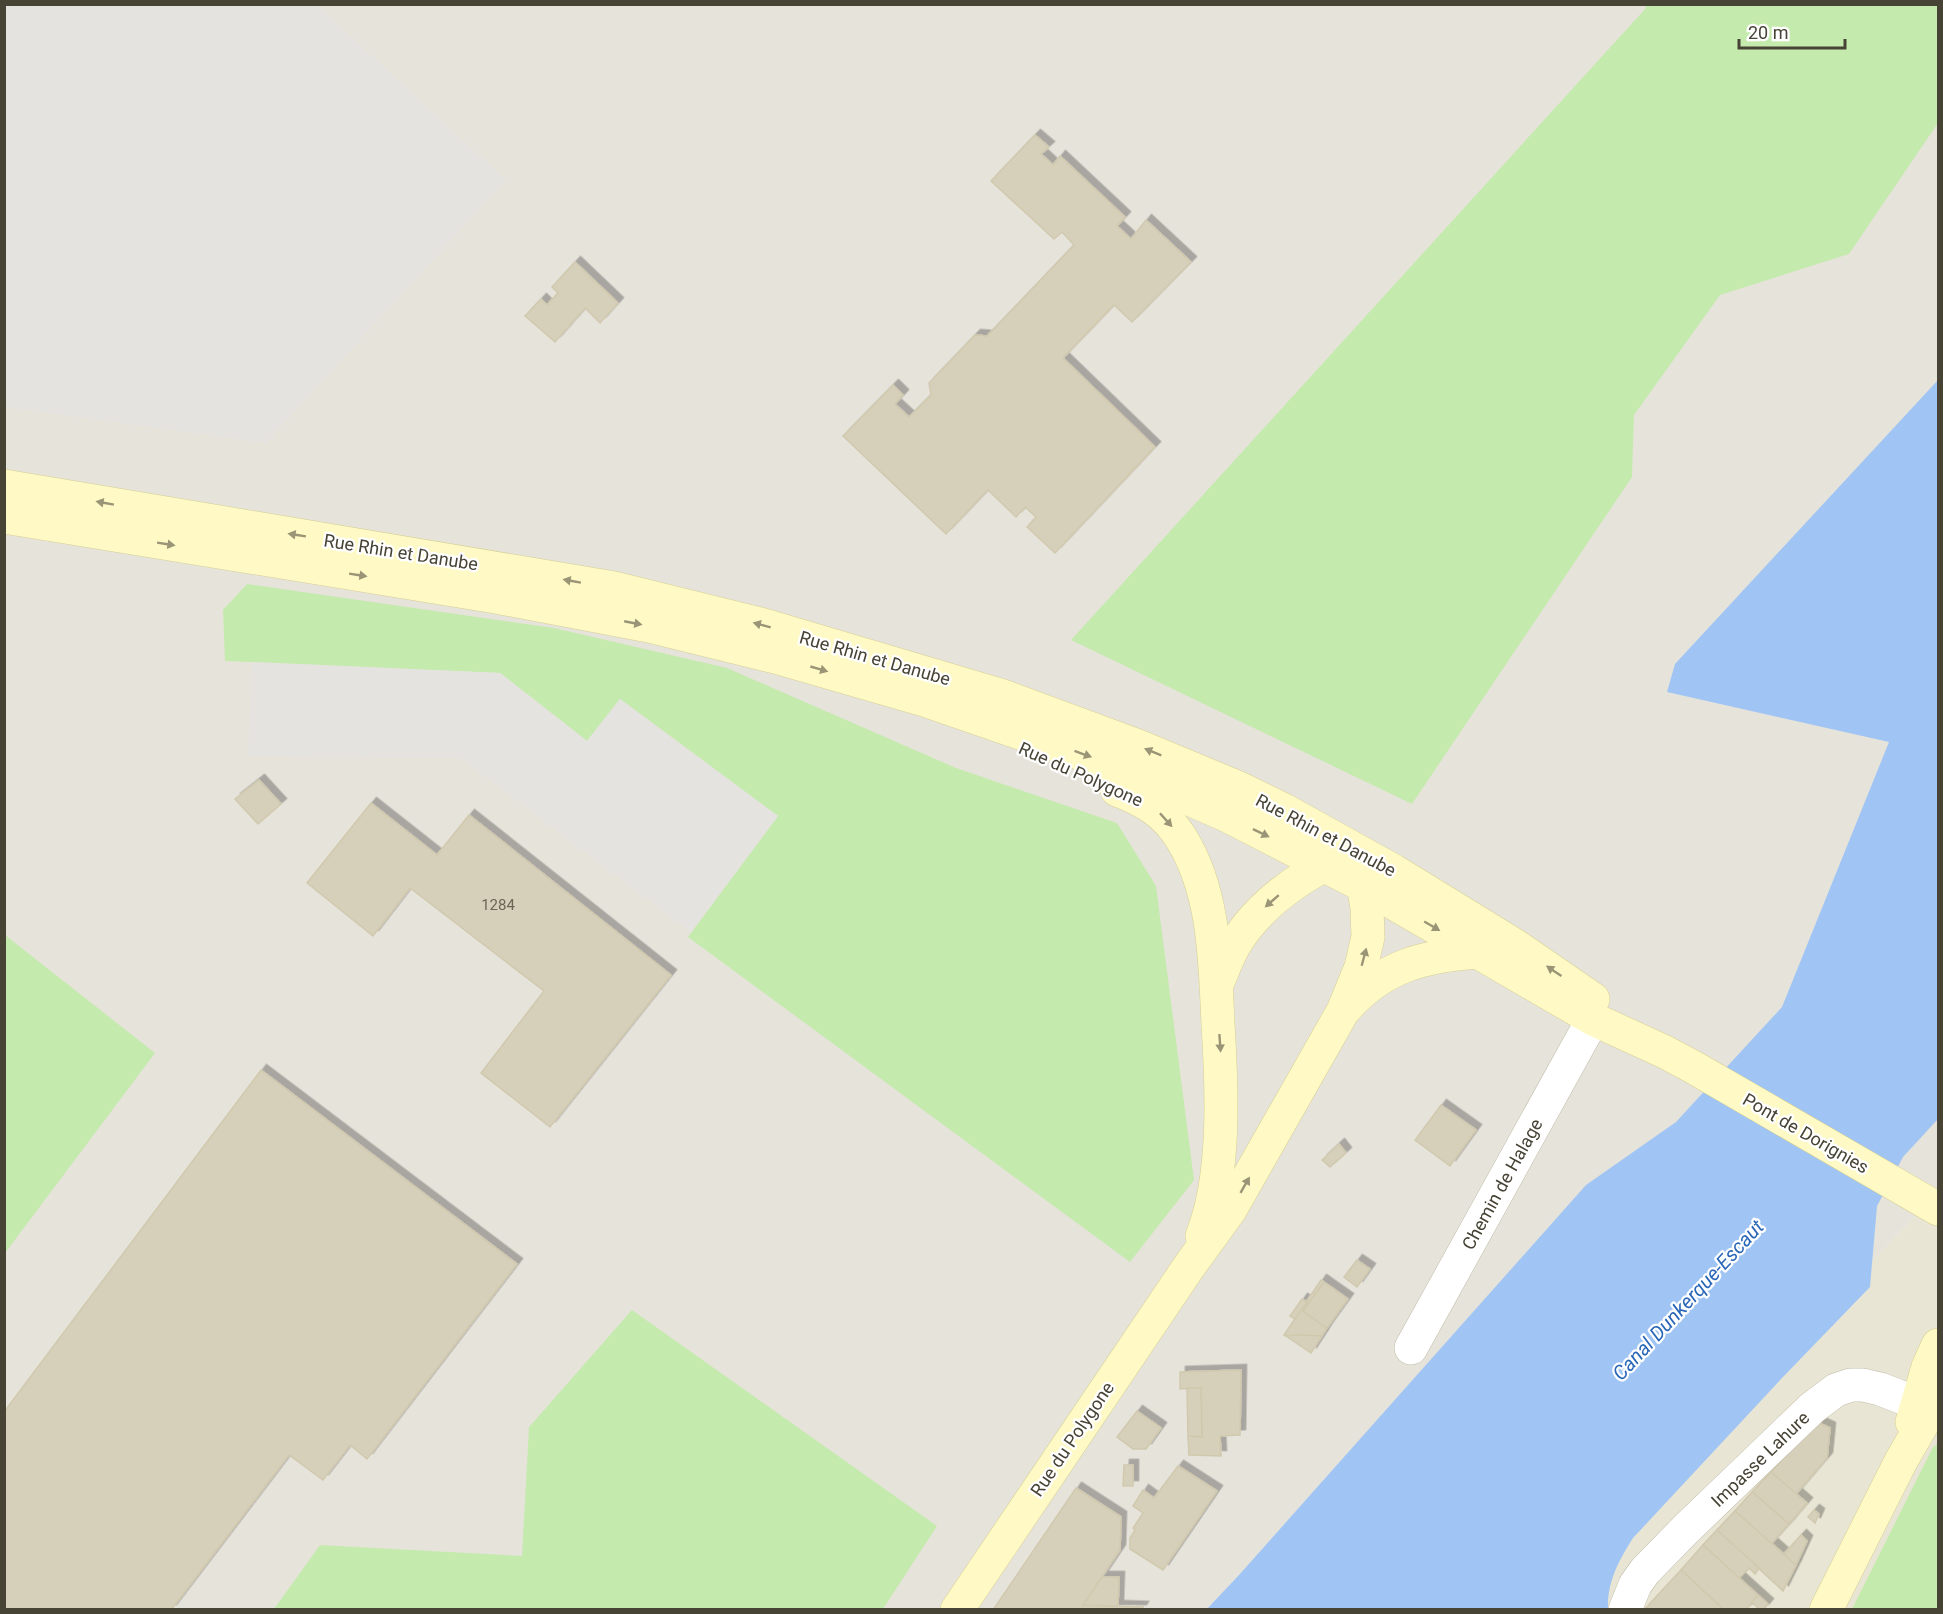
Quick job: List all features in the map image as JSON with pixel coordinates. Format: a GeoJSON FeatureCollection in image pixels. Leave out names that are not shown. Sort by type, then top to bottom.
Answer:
{"type":"FeatureCollection","features":[{"type":"Feature","properties":{"kind":"main road","name":"Rue Rhin et Danube"},"geometry":{"type":"LineString","coordinates":[[4,486],[614,588],[764,626],[1000,694],[1138,746],[1239,788],[1357,849],[1554,971],[1665,1052]]}},
{"type":"Feature","properties":{"kind":"main road","name":"Rue Rhin et Danube"},"geometry":{"type":"LineString","coordinates":[[4,517],[496,597],[681,632],[822,670],[968,714],[1136,774],[1226,815],[1364,886],[1593,1019],[1693,1067]]}},
{"type":"Feature","properties":{"kind":"main road","name":"Rue du Polygone"},"geometry":{"type":"LineString","coordinates":[[968,714],[1012,744],[1060,769],[1140,798],[1166,818],[1189,851],[1210,921],[1221,1053],[1219,1146],[1210,1210],[1188,1268]]}},
{"type":"Feature","properties":{"kind":"main road","name":"Rue du Polygone"},"geometry":{"type":"LineString","coordinates":[[957,1610],[1242,1191],[1343,1011],[1361,967],[1368,937],[1364,886],[1357,849],[1324,865],[1286,889],[1258,914],[1234,946],[1217,984]]}},
{"type":"Feature","properties":{"kind":"main road","name":"Rue du Polygone"},"geometry":{"type":"LineString","coordinates":[[1343,1011],[1378,981],[1411,963],[1440,956],[1477,952]]}},
{"type":"Feature","properties":{"kind":"main road","name":"Pont de Dorignies"},"geometry":{"type":"LineString","coordinates":[[1693,1067],[1929,1204]]}},
{"type":"Feature","properties":{"kind":"main road"},"geometry":{"type":"LineString","coordinates":[[1826,1610],[1929,1403],[1928,1367],[1938,1345]]}},
{"type":"Feature","properties":{"kind":"street","name":"Chemin de Halage"},"geometry":{"type":"LineString","coordinates":[[1411,1348],[1593,1019]]}},
{"type":"Feature","properties":{"kind":"street","name":"Impasse Lahure"},"geometry":{"type":"LineString","coordinates":[[1625,1610],[1635,1585],[1645,1571],[1824,1398],[1836,1390],[1863,1385],[1929,1403]]}},
{"type":"Feature","properties":{"kind":"shaded area"},"geometry":{"type":"Polygon","coordinates":[[[5,4],[317,5],[506,180],[266,443],[5,407],[5,4]]]}},
{"type":"Feature","properties":{"kind":"shaded area"},"geometry":{"type":"Polygon","coordinates":[[[5,5],[1938,5],[1938,1192],[1541,1609],[5,1610],[5,5]]]}},
{"type":"Feature","properties":{"kind":"shaded area"},"geometry":{"type":"Polygon","coordinates":[[[252,662],[500,673],[587,741],[620,699],[778,816],[691,932],[460,758],[248,756],[252,662]]]}},
{"type":"Feature","properties":{"kind":"shaded area"},"geometry":{"type":"Polygon","coordinates":[[[1938,1192],[1938,1609],[1541,1609],[1938,1192]]]}},
{"type":"Feature","properties":{"kind":"green space"},"geometry":{"type":"Polygon","coordinates":[[[1645,5],[1938,5],[1938,123],[1849,254],[1720,295],[1634,415],[1632,477],[1412,804],[1071,640],[1646,8],[1645,5]]]}},
{"type":"Feature","properties":{"kind":"green space"},"geometry":{"type":"Polygon","coordinates":[[[247,584],[554,628],[727,668],[956,768],[1117,823],[1156,886],[1194,1180],[1130,1262],[688,937],[778,816],[620,699],[587,741],[500,673],[225,661],[223,610],[247,584]]]}},
{"type":"Feature","properties":{"kind":"green space"},"geometry":{"type":"Polygon","coordinates":[[[5,935],[155,1053],[4,1253],[5,935]]]}},
{"type":"Feature","properties":{"kind":"green space"},"geometry":{"type":"Polygon","coordinates":[[[632,1310],[937,1526],[883,1609],[274,1609],[320,1545],[522,1556],[529,1427],[632,1310]]]}},
{"type":"Feature","properties":{"kind":"green space"},"geometry":{"type":"Polygon","coordinates":[[[1938,1444],[1938,1609],[1852,1609],[1933,1447],[1938,1444]]]}},
{"type":"Feature","properties":{"kind":"water","name":"Canal Dunkerque-Escaut"},"geometry":{"type":"Polygon","coordinates":[[[1938,380],[1938,1119],[1903,1157],[1877,1206],[1870,1287],[1633,1538],[1615,1572],[1608,1599],[1608,1609],[1206,1610],[1586,1185],[1676,1122],[1782,1007],[1889,742],[1667,692],[1675,664],[1938,380]]]}},
{"type":"Feature","properties":{"kind":"building"},"geometry":{"type":"Polygon","coordinates":[[[1035,135],[1049,147],[1041,154],[1053,165],[1060,156],[1125,217],[1117,226],[1131,239],[1146,220],[1191,262],[1132,322],[1114,305],[1063,358],[1155,447],[1055,553],[1027,527],[1036,517],[1025,507],[1016,517],[988,490],[946,534],[843,436],[893,385],[903,395],[895,404],[909,417],[931,395],[929,383],[975,335],[987,336],[1074,245],[1062,232],[1054,239],[991,181],[1035,135]]]}},
{"type":"Feature","properties":{"kind":"building"},"geometry":{"type":"Polygon","coordinates":[[[575,262],[618,303],[600,323],[585,308],[555,342],[525,316],[541,299],[547,305],[558,293],[552,287],[575,262]]]}},
{"type":"Feature","properties":{"kind":"building"},"geometry":{"type":"Polygon","coordinates":[[[259,780],[281,804],[258,824],[235,799],[259,780]]]}},
{"type":"Feature","properties":{"kind":"building"},"geometry":{"type":"Polygon","coordinates":[[[371,803],[437,855],[469,815],[671,975],[550,1127],[481,1073],[544,991],[410,888],[373,936],[307,883],[371,803]]]}},
{"type":"Feature","properties":{"kind":"building"},"geometry":{"type":"Polygon","coordinates":[[[261,1070],[517,1264],[367,1459],[350,1445],[323,1480],[289,1455],[171,1610],[4,1610],[4,1412],[261,1070]]]}},
{"type":"Feature","properties":{"kind":"building"},"geometry":{"type":"Polygon","coordinates":[[[1441,1105],[1476,1130],[1450,1166],[1415,1140],[1441,1105]]]}},
{"type":"Feature","properties":{"kind":"building"},"geometry":{"type":"Polygon","coordinates":[[[1339,1144],[1346,1153],[1330,1167],[1322,1160],[1339,1144]]]}},
{"type":"Feature","properties":{"kind":"building"},"geometry":{"type":"Polygon","coordinates":[[[1357,1260],[1370,1269],[1357,1287],[1344,1277],[1357,1260]]]}},
{"type":"Feature","properties":{"kind":"building"},"geometry":{"type":"Polygon","coordinates":[[[1321,1280],[1324,1282],[1303,1311],[1327,1328],[1322,1336],[1284,1335],[1321,1280]]]}},
{"type":"Feature","properties":{"kind":"building"},"geometry":{"type":"Polygon","coordinates":[[[1324,1282],[1348,1299],[1327,1328],[1303,1311],[1324,1282]]]}},
{"type":"Feature","properties":{"kind":"building"},"geometry":{"type":"Polygon","coordinates":[[[1302,1299],[1307,1302],[1295,1319],[1290,1316],[1302,1299]]]}},
{"type":"Feature","properties":{"kind":"building"},"geometry":{"type":"Polygon","coordinates":[[[1286,1336],[1322,1336],[1311,1353],[1286,1336]]]}},
{"type":"Feature","properties":{"kind":"building"},"geometry":{"type":"Polygon","coordinates":[[[1241,1370],[1240,1435],[1220,1436],[1221,1456],[1189,1455],[1188,1436],[1202,1437],[1201,1388],[1180,1389],[1180,1372],[1241,1370]]]}},
{"type":"Feature","properties":{"kind":"building"},"geometry":{"type":"Polygon","coordinates":[[[1187,1388],[1201,1388],[1202,1437],[1188,1436],[1187,1388]]]}},
{"type":"Feature","properties":{"kind":"building"},"geometry":{"type":"Polygon","coordinates":[[[1137,1411],[1161,1428],[1146,1449],[1133,1449],[1117,1437],[1137,1411]]]}},
{"type":"Feature","properties":{"kind":"building"},"geometry":{"type":"Polygon","coordinates":[[[1817,1422],[1830,1428],[1827,1458],[1796,1494],[1771,1472],[1817,1422]]]}},
{"type":"Feature","properties":{"kind":"building"},"geometry":{"type":"Polygon","coordinates":[[[1124,1465],[1133,1465],[1133,1486],[1123,1486],[1124,1465]]]}},
{"type":"Feature","properties":{"kind":"building"},"geometry":{"type":"Polygon","coordinates":[[[1178,1466],[1217,1491],[1163,1570],[1130,1549],[1130,1538],[1135,1530],[1133,1528],[1143,1513],[1133,1506],[1143,1490],[1154,1498],[1178,1466]]]}},
{"type":"Feature","properties":{"kind":"building"},"geometry":{"type":"Polygon","coordinates":[[[1771,1472],[1807,1503],[1789,1524],[1752,1492],[1771,1472]]]}},
{"type":"Feature","properties":{"kind":"building"},"geometry":{"type":"Polygon","coordinates":[[[1076,1488],[1121,1517],[1120,1550],[1083,1605],[1143,1607],[1141,1610],[993,1610],[1076,1488]]]}},
{"type":"Feature","properties":{"kind":"building"},"geometry":{"type":"Polygon","coordinates":[[[1752,1492],[1789,1524],[1771,1544],[1735,1511],[1752,1492]]]}},
{"type":"Feature","properties":{"kind":"building"},"geometry":{"type":"Polygon","coordinates":[[[1814,1510],[1819,1514],[1815,1523],[1808,1517],[1814,1510]]]}},
{"type":"Feature","properties":{"kind":"building"},"geometry":{"type":"Polygon","coordinates":[[[1735,1511],[1796,1565],[1783,1591],[1717,1530],[1735,1511]]]}},
{"type":"Feature","properties":{"kind":"building"},"geometry":{"type":"Polygon","coordinates":[[[1717,1530],[1759,1568],[1755,1574],[1749,1568],[1739,1578],[1703,1545],[1717,1530]]]}},
{"type":"Feature","properties":{"kind":"building"},"geometry":{"type":"Polygon","coordinates":[[[1801,1535],[1807,1541],[1796,1565],[1784,1554],[1801,1535]]]}},
{"type":"Feature","properties":{"kind":"building"},"geometry":{"type":"Polygon","coordinates":[[[1703,1545],[1758,1595],[1746,1610],[1724,1610],[1681,1570],[1703,1545]]]}},
{"type":"Feature","properties":{"kind":"building"},"geometry":{"type":"Polygon","coordinates":[[[1681,1570],[1724,1610],[1644,1610],[1681,1570]]]}},
{"type":"Feature","properties":{"kind":"building"},"geometry":{"type":"Polygon","coordinates":[[[1102,1577],[1119,1577],[1118,1606],[1083,1605],[1102,1577]]]}},
{"type":"Feature","properties":{"kind":"building"},"geometry":{"type":"Polygon","coordinates":[[[1758,1595],[1768,1604],[1763,1610],[1752,1602],[1758,1595]]]}}]}
